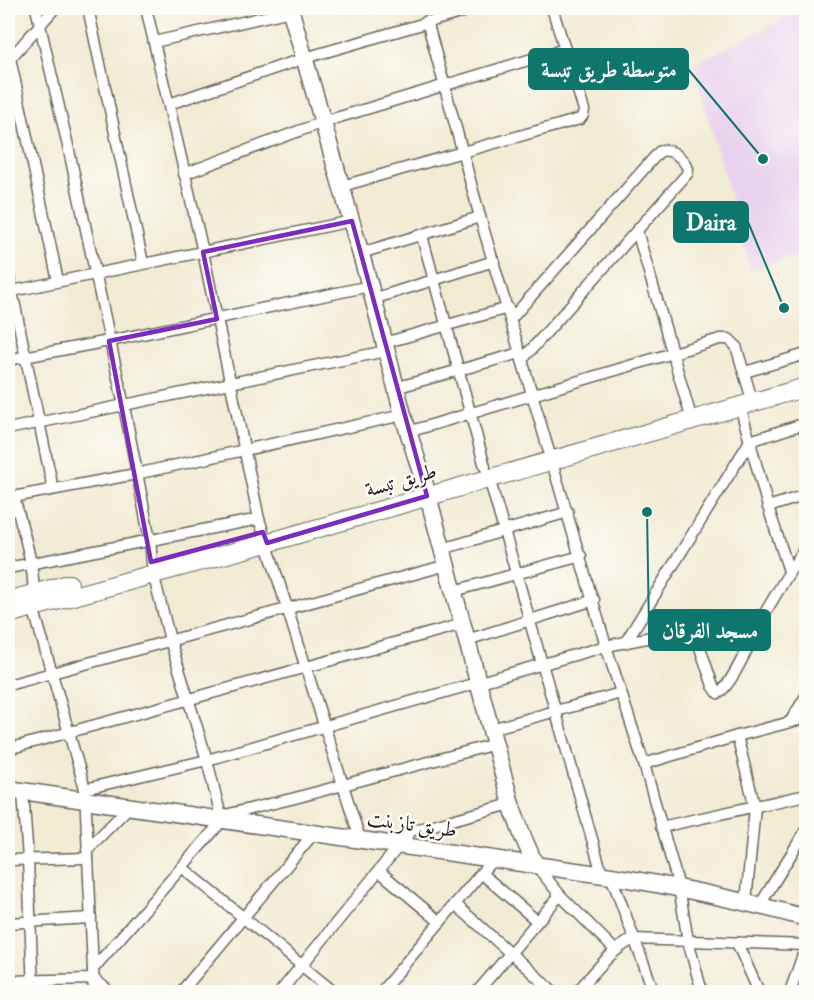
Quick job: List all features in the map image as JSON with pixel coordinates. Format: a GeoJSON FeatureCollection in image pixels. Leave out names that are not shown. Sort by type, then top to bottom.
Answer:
{"type":"FeatureCollection","features":[{"type":"Feature","properties":{"kind":"main road","name":"طريق تبسة"},"geometry":{"type":"LineString","coordinates":[[8,601],[34,600],[152,568],[263,531],[551,456],[745,399],[807,376]]}},
{"type":"Feature","properties":{"kind":"main road","name":"طريق تبسة"},"geometry":{"type":"LineString","coordinates":[[551,456],[689,410],[807,387]]}},
{"type":"Feature","properties":{"kind":"main road","name":"طريق تبسة"},"geometry":{"type":"LineString","coordinates":[[8,614],[34,600]]}},
{"type":"Feature","properties":{"kind":"street"},"geometry":{"type":"LineString","coordinates":[[36,8],[124,406],[150,540],[152,568],[170,640],[207,760],[221,819]]}},
{"type":"Feature","properties":{"kind":"street"},"geometry":{"type":"LineString","coordinates":[[56,8],[9,59],[58,281]]}},
{"type":"Feature","properties":{"kind":"street"},"geometry":{"type":"LineString","coordinates":[[88,8],[143,263]]}},
{"type":"Feature","properties":{"kind":"street"},"geometry":{"type":"LineString","coordinates":[[146,8],[203,252],[263,531],[360,839]]}},
{"type":"Feature","properties":{"kind":"street"},"geometry":{"type":"LineString","coordinates":[[169,104],[305,58],[477,8]]}},
{"type":"Feature","properties":{"kind":"street"},"geometry":{"type":"LineString","coordinates":[[342,186],[580,119],[584,110],[552,8]]}},
{"type":"Feature","properties":{"kind":"street"},"geometry":{"type":"LineString","coordinates":[[154,42],[291,9],[372,292],[395,388],[426,490],[511,804],[535,864],[560,895],[615,950]]}},
{"type":"Feature","properties":{"kind":"street"},"geometry":{"type":"LineString","coordinates":[[427,21],[461,153],[679,887],[688,941],[702,993]]}},
{"type":"Feature","properties":{"kind":"street"},"geometry":{"type":"LineString","coordinates":[[184,174],[323,122],[565,49]]}},
{"type":"Feature","properties":{"kind":"street"},"geometry":{"type":"LineString","coordinates":[[395,388],[521,356],[687,174],[686,163],[670,150],[664,149],[659,152],[511,319]]}},
{"type":"Feature","properties":{"kind":"street"},"geometry":{"type":"LineString","coordinates":[[361,253],[480,217]]}},
{"type":"Feature","properties":{"kind":"street"},"geometry":{"type":"LineString","coordinates":[[10,291],[352,221]]}},
{"type":"Feature","properties":{"kind":"street"},"geometry":{"type":"LineString","coordinates":[[637,231],[689,410]]}},
{"type":"Feature","properties":{"kind":"street"},"geometry":{"type":"LineString","coordinates":[[422,236],[555,712],[607,875],[654,993]]}},
{"type":"Feature","properties":{"kind":"street"},"geometry":{"type":"LineString","coordinates":[[8,360],[434,280],[494,261]]}},
{"type":"Feature","properties":{"kind":"street"},"geometry":{"type":"LineString","coordinates":[[8,272],[10,291],[53,489]]}},
{"type":"Feature","properties":{"kind":"street"},"geometry":{"type":"LineString","coordinates":[[8,429],[231,384],[385,347],[445,325],[508,308]]}},
{"type":"Feature","properties":{"kind":"street"},"geometry":{"type":"LineString","coordinates":[[408,432],[720,339],[729,339],[736,346],[745,372],[745,399],[750,441],[789,571]]}},
{"type":"Feature","properties":{"kind":"street"},"geometry":{"type":"LineString","coordinates":[[745,372],[807,354]]}},
{"type":"Feature","properties":{"kind":"street"},"geometry":{"type":"LineString","coordinates":[[94,993],[85,795],[34,600],[31,564],[11,497],[136,474],[403,415]]}},
{"type":"Feature","properties":{"kind":"street"},"geometry":{"type":"LineString","coordinates":[[625,643],[750,441],[807,423]]}},
{"type":"Feature","properties":{"kind":"street"},"geometry":{"type":"LineString","coordinates":[[768,507],[807,495]]}},
{"type":"Feature","properties":{"kind":"street"},"geometry":{"type":"LineString","coordinates":[[8,685],[288,607],[444,557],[505,531],[568,512]]}},
{"type":"Feature","properties":{"kind":"street"},"geometry":{"type":"LineString","coordinates":[[8,568],[150,540],[263,531]]}},
{"type":"Feature","properties":{"kind":"street"},"geometry":{"type":"LineString","coordinates":[[694,630],[713,686],[718,693],[726,686],[789,571],[807,547]]}},
{"type":"Feature","properties":{"kind":"street"},"geometry":{"type":"LineString","coordinates":[[454,591],[581,556]]}},
{"type":"Feature","properties":{"kind":"street"},"geometry":{"type":"LineString","coordinates":[[8,749],[306,668],[529,620],[594,600]]}},
{"type":"Feature","properties":{"kind":"street"},"geometry":{"type":"LineString","coordinates":[[85,795],[606,646],[764,615]]}},
{"type":"Feature","properties":{"kind":"street"},"geometry":{"type":"LineString","coordinates":[[8,981],[93,974],[183,868],[221,819],[343,785],[493,737],[555,712],[621,693]]}},
{"type":"Feature","properties":{"kind":"street"},"geometry":{"type":"LineString","coordinates":[[790,722],[807,696]]}},
{"type":"Feature","properties":{"kind":"street"},"geometry":{"type":"LineString","coordinates":[[644,764],[807,718]]}},
{"type":"Feature","properties":{"kind":"street"},"geometry":{"type":"LineString","coordinates":[[737,736],[754,807],[753,903]]}},
{"type":"Feature","properties":{"kind":"street"},"geometry":{"type":"LineString","coordinates":[[15,790],[28,859],[33,993]]}},
{"type":"Feature","properties":{"kind":"street","name":"طريق تازبنت"},"geometry":{"type":"LineString","coordinates":[[15,790],[85,795],[129,807],[607,875],[679,887],[753,903],[807,918]]}},
{"type":"Feature","properties":{"kind":"street"},"geometry":{"type":"LineString","coordinates":[[661,827],[807,795]]}},
{"type":"Feature","properties":{"kind":"street"},"geometry":{"type":"LineString","coordinates":[[280,993],[411,831],[511,804]]}},
{"type":"Feature","properties":{"kind":"street"},"geometry":{"type":"LineString","coordinates":[[8,860],[88,854],[129,807]]}},
{"type":"Feature","properties":{"kind":"street"},"geometry":{"type":"LineString","coordinates":[[753,903],[807,830]]}},
{"type":"Feature","properties":{"kind":"street"},"geometry":{"type":"LineString","coordinates":[[181,993],[314,833]]}},
{"type":"Feature","properties":{"kind":"street"},"geometry":{"type":"LineString","coordinates":[[381,993],[494,858]]}},
{"type":"Feature","properties":{"kind":"street"},"geometry":{"type":"LineString","coordinates":[[183,868],[334,993]]}},
{"type":"Feature","properties":{"kind":"street"},"geometry":{"type":"LineString","coordinates":[[379,871],[440,922]]}},
{"type":"Feature","properties":{"kind":"street"},"geometry":{"type":"LineString","coordinates":[[481,873],[537,921]]}},
{"type":"Feature","properties":{"kind":"street"},"geometry":{"type":"LineString","coordinates":[[477,993],[560,895]]}},
{"type":"Feature","properties":{"kind":"street"},"geometry":{"type":"LineString","coordinates":[[455,904],[554,993]]}},
{"type":"Feature","properties":{"kind":"street"},"geometry":{"type":"LineString","coordinates":[[8,923],[91,918]]}},
{"type":"Feature","properties":{"kind":"street"},"geometry":{"type":"LineString","coordinates":[[577,993],[615,950],[633,939],[807,946],[790,993]]}},
{"type":"Feature","properties":{"kind":"street"},"geometry":{"type":"LineString","coordinates":[[737,943],[759,993]]}},
{"type":"Feature","properties":{"kind":"street"},"geometry":{"type":"LineString","coordinates":[[93,974],[110,993]]}},
{"type":"Feature","properties":{"kind":"highlighted area"},"geometry":{"type":"Polygon","coordinates":[[[352,221],[427,496],[267,543],[263,532],[151,562],[109,341],[217,319],[203,252],[352,221]]]}},
{"type":"Feature","properties":{"kind":"shaded area"},"geometry":{"type":"Polygon","coordinates":[[[806,8],[806,253],[751,270],[693,64],[806,8]]]}},
{"type":"Feature","properties":{"kind":"place","name":"متوسطة طريق تبسة"},"geometry":{"type":"Point","coordinates":[763,159]}},
{"type":"Feature","properties":{"kind":"place","name":"Daira"},"geometry":{"type":"Point","coordinates":[784,308]}},
{"type":"Feature","properties":{"kind":"place","name":"مسجد الفرقان"},"geometry":{"type":"Point","coordinates":[647,512]}}]}
